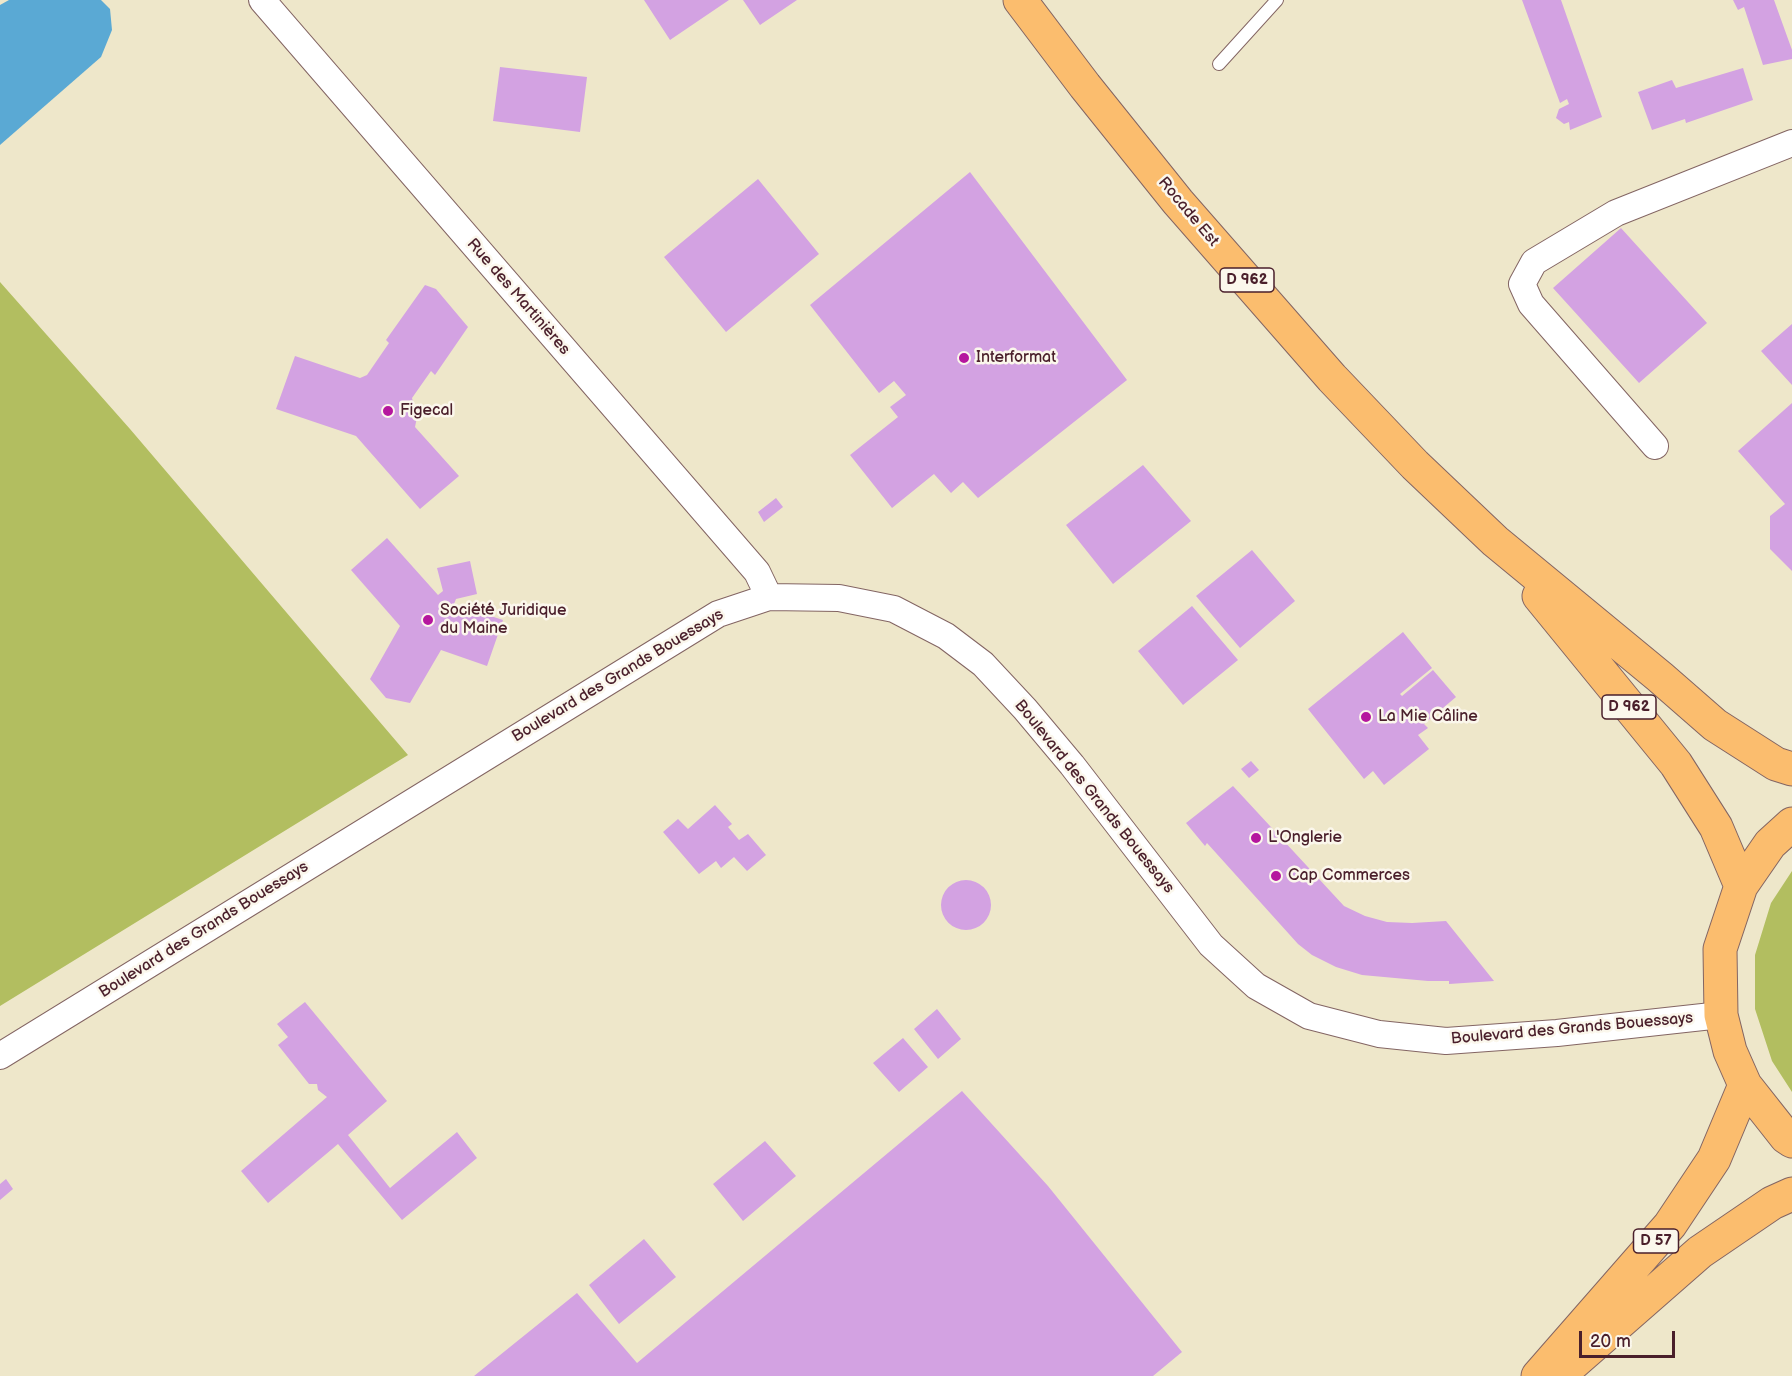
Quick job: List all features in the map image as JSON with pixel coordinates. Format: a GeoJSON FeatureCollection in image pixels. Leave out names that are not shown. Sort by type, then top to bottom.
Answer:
{"type":"FeatureCollection","features":[{"type":"Feature","properties":{"kind":"main road","name":"Rocade Est"},"geometry":{"type":"LineString","coordinates":[[1020,0],[1178,202],[1332,378],[1415,465],[1495,541]]}},
{"type":"Feature","properties":{"kind":"main road","name":"D 962"},"geometry":{"type":"LineString","coordinates":[[1495,541],[1715,725],[1776,764],[1792,769]]}},
{"type":"Feature","properties":{"kind":"main road","name":"D 962"},"geometry":{"type":"LineString","coordinates":[[1495,541],[1676,764],[1716,827],[1742,886]]}},
{"type":"Feature","properties":{"kind":"main road"},"geometry":{"type":"LineString","coordinates":[[1792,824],[1770,844],[1742,886],[1720,949],[1720,1015],[1730,1051],[1745,1085],[1786,1137],[1792,1141]]}},
{"type":"Feature","properties":{"kind":"main road","name":"D 57"},"geometry":{"type":"LineString","coordinates":[[1538,1376],[1670,1226],[1714,1160],[1745,1085]]}},
{"type":"Feature","properties":{"kind":"main road","name":"D 57"},"geometry":{"type":"LineString","coordinates":[[1558,1376],[1700,1252],[1772,1203],[1792,1194]]}},
{"type":"Feature","properties":{"kind":"street","name":"Rue des Martinières"},"geometry":{"type":"LineString","coordinates":[[262,0],[757,572],[769,597]]}},
{"type":"Feature","properties":{"kind":"street"},"geometry":{"type":"LineString","coordinates":[[1655,446],[1531,304],[1521,284],[1534,262],[1616,213],[1792,143]]}},
{"type":"Feature","properties":{"kind":"street","name":"Boulevard des Grands Bouessays"},"geometry":{"type":"LineString","coordinates":[[0,1056],[718,614],[769,597],[838,598],[894,609],[946,636],[983,664],[1072,765],[1211,945],[1256,986],[1309,1016],[1379,1034],[1446,1041],[1557,1033],[1720,1015]]}},
{"type":"Feature","properties":{"kind":"lane"},"geometry":{"type":"LineString","coordinates":[[1219,64],[1277,0]]}},
{"type":"Feature","properties":{"kind":"green space"},"geometry":{"type":"Polygon","coordinates":[[[0,282],[130,429],[408,755],[0,1006],[0,282]]]}},
{"type":"Feature","properties":{"kind":"green space"},"geometry":{"type":"Polygon","coordinates":[[[1792,871],[1792,1092],[1772,1061],[1755,1009],[1755,955],[1771,903],[1792,871]]]}},
{"type":"Feature","properties":{"kind":"water"},"geometry":{"type":"Polygon","coordinates":[[[9,0],[101,0],[110,9],[112,30],[101,57],[0,145],[0,5],[9,0]]]}},
{"type":"Feature","properties":{"kind":"building"},"geometry":{"type":"Polygon","coordinates":[[[644,0],[729,0],[670,40],[644,0]]]}},
{"type":"Feature","properties":{"kind":"building"},"geometry":{"type":"Polygon","coordinates":[[[743,0],[797,0],[760,25],[743,0]]]}},
{"type":"Feature","properties":{"kind":"building"},"geometry":{"type":"Polygon","coordinates":[[[1522,0],[1561,0],[1602,117],[1570,130],[1569,122],[1564,124],[1556,118],[1559,109],[1569,104],[1567,99],[1560,103],[1522,0]]]}},
{"type":"Feature","properties":{"kind":"building"},"geometry":{"type":"Polygon","coordinates":[[[1733,0],[1774,0],[1792,50],[1792,59],[1763,65],[1744,7],[1738,10],[1733,0]]]}},
{"type":"Feature","properties":{"kind":"building"},"geometry":{"type":"Polygon","coordinates":[[[500,67],[587,77],[580,132],[493,121],[500,67]]]}},
{"type":"Feature","properties":{"kind":"building"},"geometry":{"type":"Polygon","coordinates":[[[1743,68],[1753,100],[1686,123],[1685,119],[1652,130],[1638,92],[1672,80],[1676,88],[1743,68]]]}},
{"type":"Feature","properties":{"kind":"building"},"geometry":{"type":"Polygon","coordinates":[[[970,172],[1127,380],[978,498],[963,482],[951,493],[934,474],[892,508],[850,455],[898,417],[890,407],[906,395],[894,381],[879,393],[810,305],[970,172]]]}},
{"type":"Feature","properties":{"kind":"building"},"geometry":{"type":"Polygon","coordinates":[[[758,179],[819,254],[726,332],[664,257],[758,179]]]}},
{"type":"Feature","properties":{"kind":"building"},"geometry":{"type":"Polygon","coordinates":[[[1621,228],[1707,323],[1639,383],[1553,288],[1621,228]]]}},
{"type":"Feature","properties":{"kind":"building"},"geometry":{"type":"Polygon","coordinates":[[[425,285],[436,289],[468,327],[435,375],[431,371],[412,398],[417,417],[415,427],[459,476],[420,509],[356,436],[276,409],[295,356],[360,378],[367,375],[389,343],[386,340],[425,285]]]}},
{"type":"Feature","properties":{"kind":"building"},"geometry":{"type":"Polygon","coordinates":[[[1792,324],[1792,385],[1761,351],[1792,324]]]}},
{"type":"Feature","properties":{"kind":"building"},"geometry":{"type":"Polygon","coordinates":[[[1792,403],[1792,571],[1770,549],[1770,516],[1785,504],[1738,451],[1792,403]]]}},
{"type":"Feature","properties":{"kind":"building"},"geometry":{"type":"Polygon","coordinates":[[[1143,465],[1191,521],[1113,584],[1066,525],[1143,465]]]}},
{"type":"Feature","properties":{"kind":"building"},"geometry":{"type":"Polygon","coordinates":[[[776,498],[783,507],[764,522],[758,512],[776,498]]]}},
{"type":"Feature","properties":{"kind":"building"},"geometry":{"type":"Polygon","coordinates":[[[387,538],[438,595],[443,591],[437,568],[470,561],[477,594],[456,599],[454,604],[503,620],[487,666],[441,650],[410,703],[386,698],[370,679],[400,626],[351,570],[387,538]]]}},
{"type":"Feature","properties":{"kind":"building"},"geometry":{"type":"Polygon","coordinates":[[[1252,550],[1295,601],[1240,648],[1196,596],[1252,550]]]}},
{"type":"Feature","properties":{"kind":"building"},"geometry":{"type":"Polygon","coordinates":[[[1192,606],[1238,660],[1183,705],[1138,651],[1192,606]]]}},
{"type":"Feature","properties":{"kind":"building","name":"La Mie Câline"},"geometry":{"type":"Polygon","coordinates":[[[1403,632],[1432,668],[1400,694],[1402,696],[1433,670],[1456,697],[1424,724],[1428,728],[1418,735],[1429,749],[1384,785],[1373,771],[1364,779],[1308,709],[1403,632]]]}},
{"type":"Feature","properties":{"kind":"building"},"geometry":{"type":"Polygon","coordinates":[[[1251,761],[1259,770],[1249,778],[1241,769],[1251,761]]]}},
{"type":"Feature","properties":{"kind":"building","name":"Cap Commerces"},"geometry":{"type":"Polygon","coordinates":[[[1233,786],[1344,906],[1365,916],[1387,922],[1446,921],[1494,981],[1449,984],[1449,981],[1362,975],[1336,967],[1312,955],[1298,944],[1207,843],[1205,846],[1186,823],[1233,786]]]}},
{"type":"Feature","properties":{"kind":"building"},"geometry":{"type":"Polygon","coordinates":[[[715,805],[732,824],[728,827],[739,840],[748,834],[766,855],[747,871],[734,857],[721,868],[716,861],[699,874],[663,832],[678,819],[688,829],[715,805]]]}},
{"type":"Feature","properties":{"kind":"building"},"geometry":{"type":"Polygon","coordinates":[[[961,880],[971,880],[984,887],[991,900],[991,910],[984,923],[971,930],[961,930],[952,926],[945,919],[941,910],[941,900],[945,891],[952,884],[961,880]]]}},
{"type":"Feature","properties":{"kind":"building"},"geometry":{"type":"Polygon","coordinates":[[[305,1002],[387,1101],[348,1135],[390,1188],[457,1132],[477,1158],[402,1220],[338,1144],[268,1203],[241,1171],[327,1097],[318,1090],[317,1084],[309,1084],[278,1045],[288,1037],[277,1024],[305,1002]]]}},
{"type":"Feature","properties":{"kind":"building"},"geometry":{"type":"Polygon","coordinates":[[[937,1009],[961,1039],[938,1059],[914,1029],[937,1009]]]}},
{"type":"Feature","properties":{"kind":"building"},"geometry":{"type":"Polygon","coordinates":[[[903,1038],[928,1067],[899,1092],[873,1063],[903,1038]]]}},
{"type":"Feature","properties":{"kind":"building"},"geometry":{"type":"Polygon","coordinates":[[[962,1091],[1048,1186],[1182,1352],[1153,1376],[474,1376],[577,1293],[637,1363],[962,1091]]]}},
{"type":"Feature","properties":{"kind":"building"},"geometry":{"type":"Polygon","coordinates":[[[765,1141],[796,1176],[743,1221],[713,1184],[765,1141]]]}},
{"type":"Feature","properties":{"kind":"building"},"geometry":{"type":"Polygon","coordinates":[[[6,1179],[13,1189],[0,1200],[0,1184],[6,1179]]]}},
{"type":"Feature","properties":{"kind":"building"},"geometry":{"type":"Polygon","coordinates":[[[644,1239],[676,1277],[619,1324],[589,1285],[644,1239]]]}},
{"type":"Feature","properties":{"kind":"place","name":"Interformat"},"geometry":{"type":"Point","coordinates":[964,358]}},
{"type":"Feature","properties":{"kind":"place","name":"Figecal"},"geometry":{"type":"Point","coordinates":[388,411]}},
{"type":"Feature","properties":{"kind":"place","name":"Société Juridique du Maine"},"geometry":{"type":"Point","coordinates":[428,620]}},
{"type":"Feature","properties":{"kind":"place","name":"La Mie Câline"},"geometry":{"type":"Point","coordinates":[1366,717]}},
{"type":"Feature","properties":{"kind":"place","name":"L'Onglerie"},"geometry":{"type":"Point","coordinates":[1256,838]}},
{"type":"Feature","properties":{"kind":"place","name":"Cap Commerces"},"geometry":{"type":"Point","coordinates":[1276,876]}}]}
